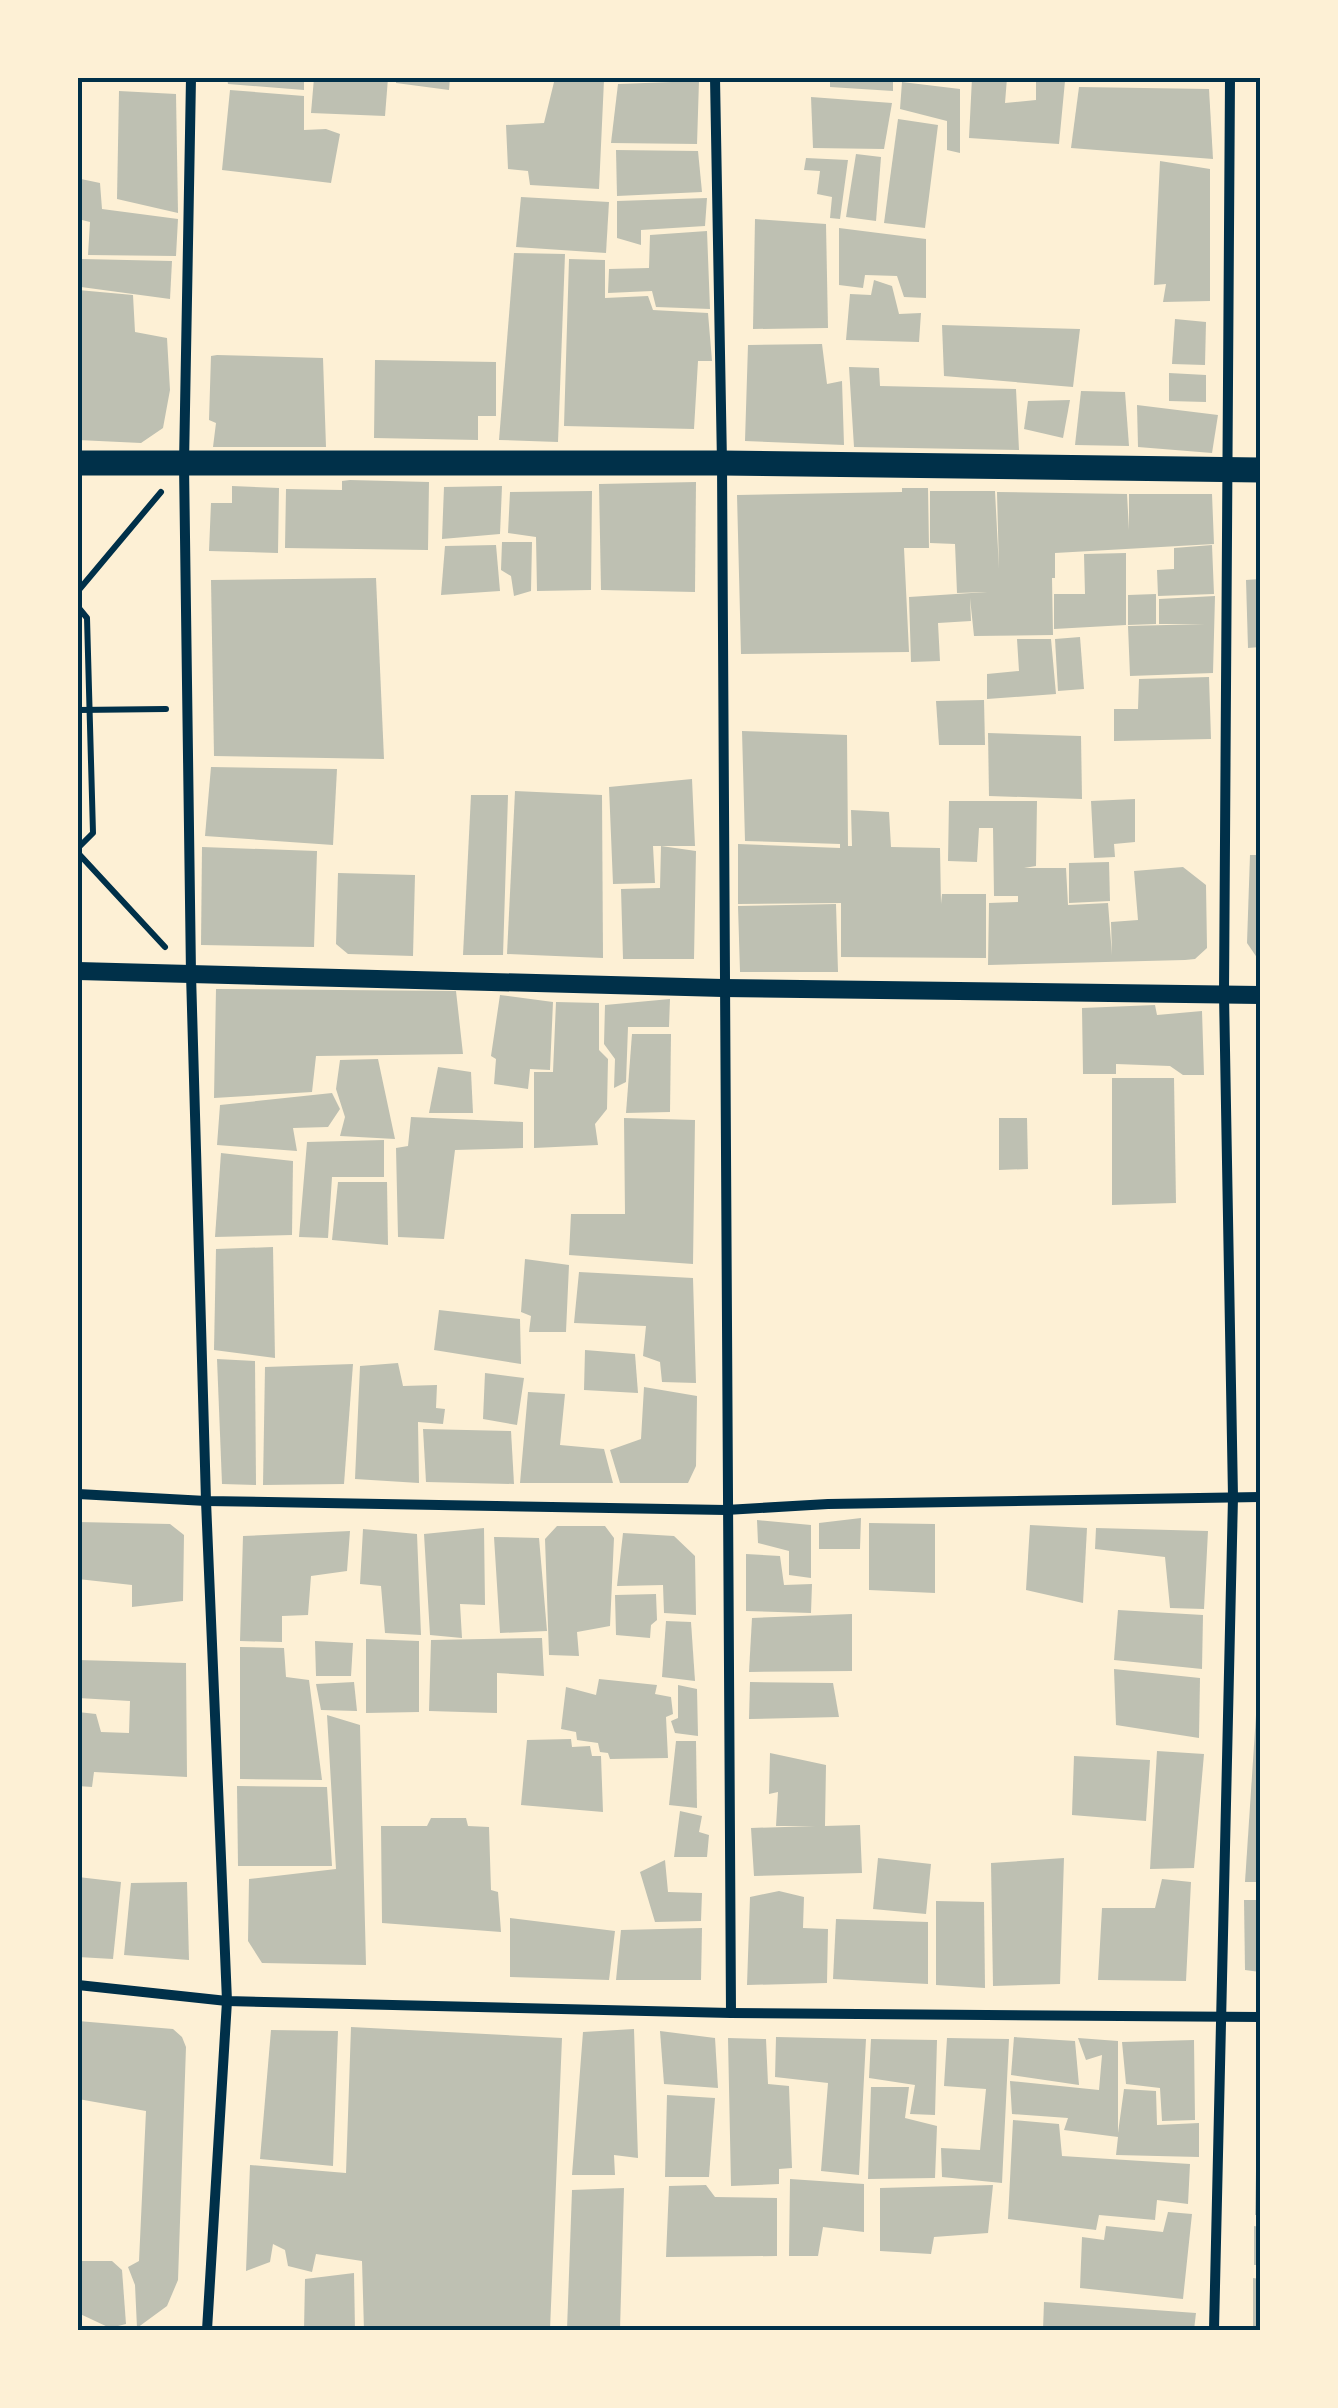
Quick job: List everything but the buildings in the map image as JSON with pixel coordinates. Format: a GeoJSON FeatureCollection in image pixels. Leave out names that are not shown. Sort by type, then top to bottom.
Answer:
{"type":"FeatureCollection","features":[{"type":"Feature","properties":{"kind":"main road"},"geometry":{"type":"LineString","coordinates":[[78,463],[722,463],[1260,470]]}},
{"type":"Feature","properties":{"kind":"street"},"geometry":{"type":"LineString","coordinates":[[191,78],[184,464],[191,974],[206,1501],[227,2002],[207,2330]]}},
{"type":"Feature","properties":{"kind":"street"},"geometry":{"type":"LineString","coordinates":[[715,78],[722,463],[731,2013]]}},
{"type":"Feature","properties":{"kind":"street"},"geometry":{"type":"LineString","coordinates":[[1214,2330],[1233,1497],[1224,994],[1230,78]]}},
{"type":"Feature","properties":{"kind":"street"},"geometry":{"type":"LineString","coordinates":[[78,971],[723,988],[1260,996]]}},
{"type":"Feature","properties":{"kind":"street"},"geometry":{"type":"LineString","coordinates":[[78,1494],[206,1501],[726,1510],[828,1504],[1260,1497]]}},
{"type":"Feature","properties":{"kind":"street"},"geometry":{"type":"LineString","coordinates":[[78,1986],[227,2002],[731,2013],[1260,2016]]}},
{"type":"Feature","properties":{"kind":"path"},"geometry":{"type":"LineString","coordinates":[[78,591],[184,464]]}},
{"type":"Feature","properties":{"kind":"path"},"geometry":{"type":"LineString","coordinates":[[78,607],[87,618],[93,832],[78,850],[191,974]]}},
{"type":"Feature","properties":{"kind":"path"},"geometry":{"type":"LineString","coordinates":[[78,710],[187,709]]}}]}
